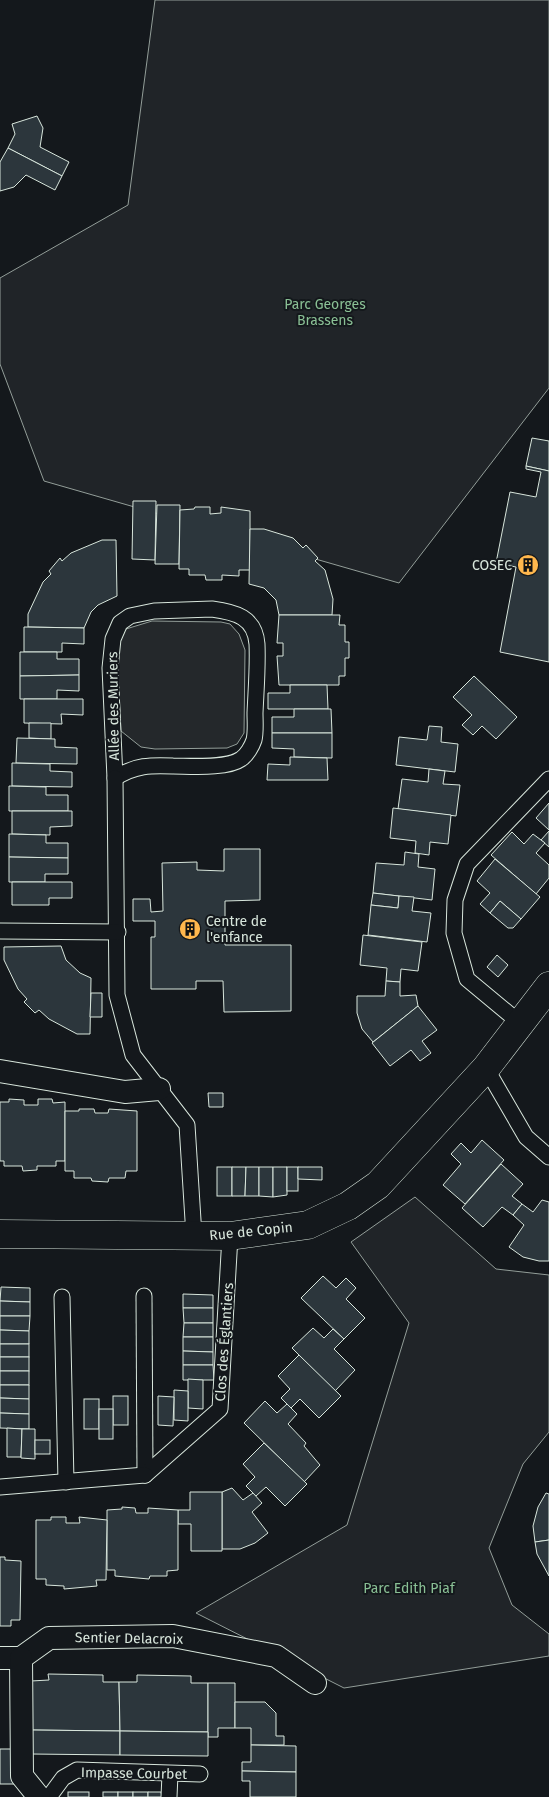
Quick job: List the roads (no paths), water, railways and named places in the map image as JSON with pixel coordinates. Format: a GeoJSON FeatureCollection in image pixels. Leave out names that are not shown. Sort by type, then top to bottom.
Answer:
{"type":"FeatureCollection","features":[{"type":"Feature","properties":{"kind":"street","name":"Rue de Copin"},"geometry":{"type":"LineString","coordinates":[[0,1234],[230,1236],[308,1225],[348,1206],[378,1185],[486,1068],[549,986]]}},
{"type":"Feature","properties":{"kind":"street"},"geometry":{"type":"LineString","coordinates":[[0,1071],[125,1092],[159,1089]]}},
{"type":"Feature","properties":{"kind":"street","name":"Sentier Delacroix"},"geometry":{"type":"LineString","coordinates":[[11,1658],[49,1638],[173,1636],[276,1656],[315,1683]]}},
{"type":"Feature","properties":{"kind":"street"},"geometry":{"type":"LineString","coordinates":[[11,1658],[22,1776],[39,1797]]}},
{"type":"Feature","properties":{"kind":"lane","name":"Allée des Muriers"},"geometry":{"type":"LineString","coordinates":[[115,778],[129,769],[144,765],[227,764],[241,759],[254,738],[257,642],[254,628],[246,619],[234,612],[212,609],[154,610],[130,616],[120,623],[112,639],[110,668],[115,778],[118,932],[117,995],[133,1055],[187,1125],[194,1236]]}},
{"type":"Feature","properties":{"kind":"lane"},"geometry":{"type":"LineString","coordinates":[[520,1023],[467,979],[454,933],[455,900],[467,864],[549,779]]}},
{"type":"Feature","properties":{"kind":"lane"},"geometry":{"type":"LineString","coordinates":[[0,931],[118,932]]}},
{"type":"Feature","properties":{"kind":"lane"},"geometry":{"type":"LineString","coordinates":[[486,1068],[526,1137],[549,1157]]}},
{"type":"Feature","properties":{"kind":"lane","name":"Clos des Églantiers"},"geometry":{"type":"LineString","coordinates":[[145,1475],[220,1410],[230,1236]]}},
{"type":"Feature","properties":{"kind":"lane"},"geometry":{"type":"LineString","coordinates":[[0,1487],[145,1475],[144,1296]]}},
{"type":"Feature","properties":{"kind":"lane"},"geometry":{"type":"LineString","coordinates":[[62,1297],[66,1482]]}},
{"type":"Feature","properties":{"kind":"lane","name":"Impasse Courbet"},"geometry":{"type":"LineString","coordinates":[[49,1797],[63,1778],[77,1770],[200,1774]]}},
{"type":"Feature","properties":{"kind":"lane"},"geometry":{"type":"LineString","coordinates":[[169,1797],[170,1774]]}},
{"type":"Feature","properties":{"kind":"place","name":"COSEC"},"geometry":{"type":"Point","coordinates":[528,565]}},
{"type":"Feature","properties":{"kind":"place","name":"Centre de l'enfance"},"geometry":{"type":"Point","coordinates":[190,929]}},
{"type":"Feature","properties":{"kind":"park label","name":"Parc Georges Brassens"},"geometry":{"type":"Point","coordinates":[325,312]}},
{"type":"Feature","properties":{"kind":"park label","name":"Parc Edith Piaf"},"geometry":{"type":"Point","coordinates":[409,1588]}}]}
